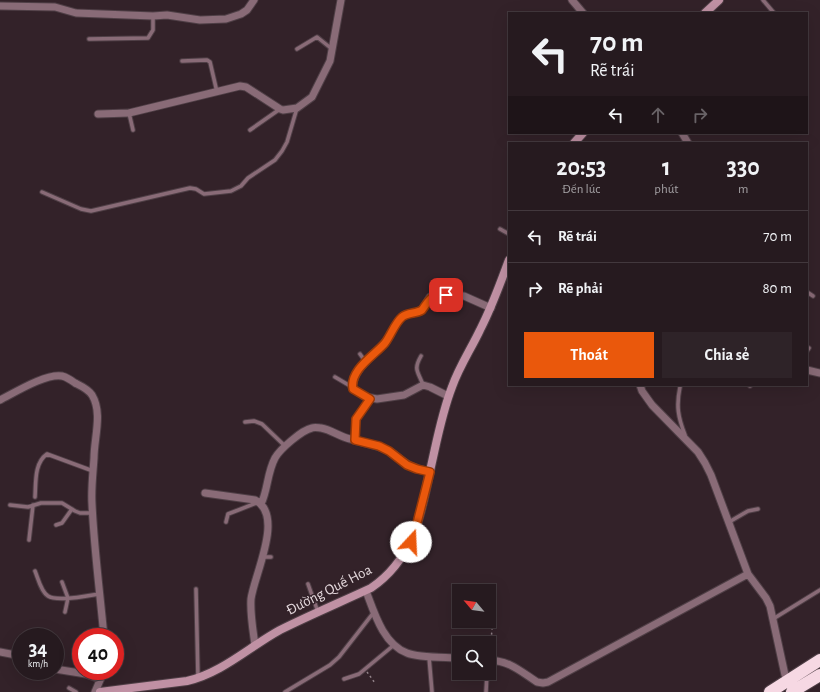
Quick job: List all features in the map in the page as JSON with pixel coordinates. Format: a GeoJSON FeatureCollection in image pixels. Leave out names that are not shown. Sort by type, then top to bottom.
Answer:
{"type":"FeatureCollection","features":[{"type":"Feature","properties":{"kind":"highway"},"geometry":{"type":"LineString","coordinates":[[770,692],[820,660]]}},
{"type":"Feature","properties":{"kind":"highway"},"geometry":{"type":"LineString","coordinates":[[792,692],[820,675]]}},
{"type":"Feature","properties":{"kind":"street"},"geometry":{"type":"LineString","coordinates":[[0,6],[55,7],[76,13],[153,16],[167,15],[200,20],[226,19],[247,10],[254,0]]}},
{"type":"Feature","properties":{"kind":"street"},"geometry":{"type":"LineString","coordinates":[[98,114],[129,113],[243,86],[278,111],[297,108],[312,97],[330,61],[341,0]]}},
{"type":"Feature","properties":{"kind":"street"},"geometry":{"type":"LineString","coordinates":[[572,0],[582,12]]}},
{"type":"Feature","properties":{"kind":"street"},"geometry":{"type":"LineString","coordinates":[[706,12],[719,0]]}},
{"type":"Feature","properties":{"kind":"street"},"geometry":{"type":"LineString","coordinates":[[575,142],[582,134]]}},
{"type":"Feature","properties":{"kind":"street","name":"Đường Quế Hoa"},"geometry":{"type":"LineString","coordinates":[[100,692],[198,679],[211,673],[280,630],[366,591],[386,576],[403,556],[411,542],[422,506],[448,396],[491,308],[508,263]]}},
{"type":"Feature","properties":{"kind":"street"},"geometry":{"type":"LineString","coordinates":[[448,396],[423,385],[404,395],[370,399],[352,387],[360,368],[365,361],[376,354],[403,316],[422,310],[430,298],[436,295],[464,296],[491,308]]}},
{"type":"Feature","properties":{"kind":"street"},"geometry":{"type":"LineString","coordinates":[[808,370],[820,373]]}},
{"type":"Feature","properties":{"kind":"street"},"geometry":{"type":"LineString","coordinates":[[0,400],[32,383],[51,376],[63,376],[85,388],[92,395],[96,405],[98,419],[93,471],[92,513],[103,628]]}},
{"type":"Feature","properties":{"kind":"street"},"geometry":{"type":"LineString","coordinates":[[640,386],[652,405],[698,452],[705,463],[711,475],[748,574],[766,598],[770,606],[785,675]]}},
{"type":"Feature","properties":{"kind":"street"},"geometry":{"type":"LineString","coordinates":[[260,503],[264,498],[269,473],[280,451],[311,428],[322,428],[349,439],[379,446],[389,451],[407,465],[430,472]]}},
{"type":"Feature","properties":{"kind":"street"},"geometry":{"type":"LineString","coordinates":[[205,493],[242,498],[260,503]]}},
{"type":"Feature","properties":{"kind":"street"},"geometry":{"type":"LineString","coordinates":[[255,645],[251,600],[268,538],[267,521],[260,503]]}},
{"type":"Feature","properties":{"kind":"street"},"geometry":{"type":"LineString","coordinates":[[496,661],[508,663],[537,682],[548,682],[748,574]]}},
{"type":"Feature","properties":{"kind":"street"},"geometry":{"type":"LineString","coordinates":[[366,591],[380,628],[406,653],[452,658]]}},
{"type":"Feature","properties":{"kind":"street"},"geometry":{"type":"LineString","coordinates":[[0,652],[12,654]]}},
{"type":"Feature","properties":{"kind":"street"},"geometry":{"type":"LineString","coordinates":[[95,692],[100,680]]}},
{"type":"Feature","properties":{"kind":"lane"},"geometry":{"type":"LineString","coordinates":[[763,0],[773,12]]}},
{"type":"Feature","properties":{"kind":"lane"},"geometry":{"type":"LineString","coordinates":[[90,39],[148,38],[153,30],[153,16]]}},
{"type":"Feature","properties":{"kind":"lane"},"geometry":{"type":"LineString","coordinates":[[296,49],[317,37],[332,49]]}},
{"type":"Feature","properties":{"kind":"lane"},"geometry":{"type":"LineString","coordinates":[[182,61],[207,60],[210,62],[217,92]]}},
{"type":"Feature","properties":{"kind":"lane"},"geometry":{"type":"LineString","coordinates":[[42,192],[81,209],[91,211],[190,188],[196,189],[204,194],[232,190],[240,186],[248,178],[275,160],[287,142],[297,108]]}},
{"type":"Feature","properties":{"kind":"lane"},"geometry":{"type":"LineString","coordinates":[[250,130],[278,111]]}},
{"type":"Feature","properties":{"kind":"lane"},"geometry":{"type":"LineString","coordinates":[[129,113],[133,130]]}},
{"type":"Feature","properties":{"kind":"lane"},"geometry":{"type":"LineString","coordinates":[[500,229],[508,233]]}},
{"type":"Feature","properties":{"kind":"lane"},"geometry":{"type":"LineString","coordinates":[[808,293],[813,296]]}},
{"type":"Feature","properties":{"kind":"lane"},"geometry":{"type":"LineString","coordinates":[[360,354],[365,361]]}},
{"type":"Feature","properties":{"kind":"lane"},"geometry":{"type":"LineString","coordinates":[[421,356],[416,363],[416,370],[423,385]]}},
{"type":"Feature","properties":{"kind":"lane"},"geometry":{"type":"LineString","coordinates":[[335,377],[352,387]]}},
{"type":"Feature","properties":{"kind":"lane"},"geometry":{"type":"LineString","coordinates":[[680,387],[677,401],[678,408],[688,442]]}},
{"type":"Feature","properties":{"kind":"lane"},"geometry":{"type":"LineString","coordinates":[[355,440],[356,419],[370,399]]}},
{"type":"Feature","properties":{"kind":"lane"},"geometry":{"type":"LineString","coordinates":[[245,422],[254,421],[262,424],[285,446]]}},
{"type":"Feature","properties":{"kind":"lane"},"geometry":{"type":"LineString","coordinates":[[35,497],[36,473],[44,456],[47,454],[93,471]]}},
{"type":"Feature","properties":{"kind":"lane"},"geometry":{"type":"LineString","coordinates":[[10,505],[21,507],[41,503],[62,503],[80,513],[92,513]]}},
{"type":"Feature","properties":{"kind":"lane"},"geometry":{"type":"LineString","coordinates":[[226,522],[228,514],[260,503]]}},
{"type":"Feature","properties":{"kind":"lane"},"geometry":{"type":"LineString","coordinates":[[29,540],[33,505]]}},
{"type":"Feature","properties":{"kind":"lane"},"geometry":{"type":"LineString","coordinates":[[56,525],[64,522],[72,509]]}},
{"type":"Feature","properties":{"kind":"lane"},"geometry":{"type":"LineString","coordinates":[[729,522],[748,511],[758,509]]}},
{"type":"Feature","properties":{"kind":"lane"},"geometry":{"type":"LineString","coordinates":[[263,557],[271,558]]}},
{"type":"Feature","properties":{"kind":"lane"},"geometry":{"type":"LineString","coordinates":[[35,570],[43,591],[48,597],[59,599],[100,594]]}},
{"type":"Feature","properties":{"kind":"lane"},"geometry":{"type":"LineString","coordinates":[[62,582],[68,598],[65,612]]}},
{"type":"Feature","properties":{"kind":"lane"},"geometry":{"type":"LineString","coordinates":[[308,584],[318,613]]}},
{"type":"Feature","properties":{"kind":"lane"},"geometry":{"type":"LineString","coordinates":[[196,589],[198,679]]}},
{"type":"Feature","properties":{"kind":"lane"},"geometry":{"type":"LineString","coordinates":[[773,619],[820,590]]}},
{"type":"Feature","properties":{"kind":"lane"},"geometry":{"type":"LineString","coordinates":[[285,692],[330,665],[339,657],[374,612]]}},
{"type":"Feature","properties":{"kind":"lane"},"geometry":{"type":"LineString","coordinates":[[344,679],[359,674],[395,644]]}},
{"type":"Feature","properties":{"kind":"lane"},"geometry":{"type":"LineString","coordinates":[[429,656],[432,692]]}},
{"type":"Feature","properties":{"kind":"lane"},"geometry":{"type":"LineString","coordinates":[[486,692],[487,680]]}},
{"type":"Feature","properties":{"kind":"lane"},"geometry":{"type":"LineString","coordinates":[[69,688],[76,692]]}},
{"type":"Feature","properties":{"kind":"path"},"geometry":{"type":"LineString","coordinates":[[365,669],[375,683]]}},
{"type":"Feature","properties":{"kind":"route"},"geometry":{"type":"LineString","coordinates":[[411,542],[424,499],[430,472],[407,465],[389,451],[379,446],[355,440],[356,419],[370,399],[366,398],[352,387],[353,382],[365,361],[376,354],[403,316],[419,312],[426,306],[430,298],[436,295],[446,295]]}}]}
